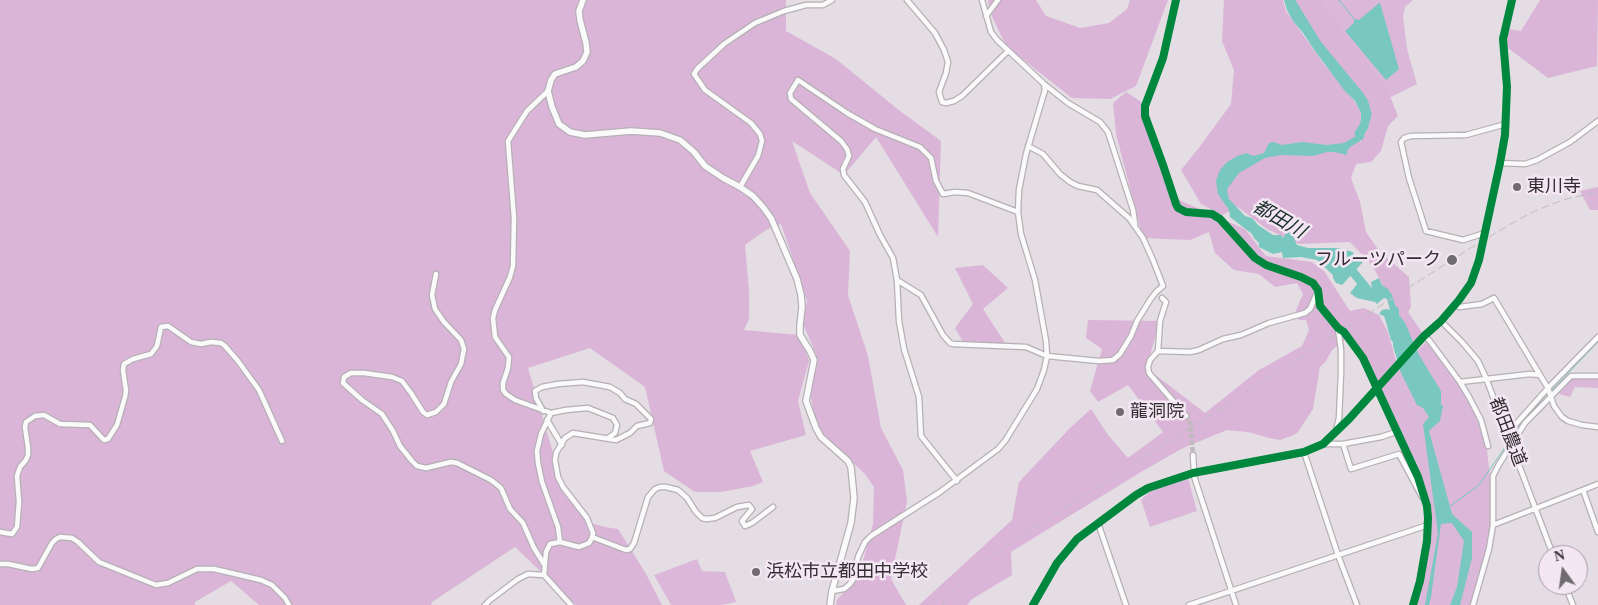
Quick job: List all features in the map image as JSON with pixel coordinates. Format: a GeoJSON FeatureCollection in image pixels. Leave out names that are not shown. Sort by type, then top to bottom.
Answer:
{"type":"FeatureCollection","features":[{"type":"Feature","properties":{"kind":"main road"},"geometry":{"type":"LineString","coordinates":[[583,0],[579,11],[587,52],[583,61],[576,67],[555,74],[548,91],[559,124],[570,132],[585,135],[630,131],[660,133],[680,140],[694,152],[705,166],[754,196],[771,218],[797,279],[802,307],[800,335],[814,360],[806,401],[818,433],[848,461],[851,467],[854,498],[851,523],[832,591],[830,605]]}},
{"type":"Feature","properties":{"kind":"street"},"geometry":{"type":"LineString","coordinates":[[740,187],[758,156],[762,141],[760,134],[751,123],[705,90],[694,74],[724,44],[755,23],[784,11],[806,5],[824,5],[832,0]]}},
{"type":"Feature","properties":{"kind":"street"},"geometry":{"type":"LineString","coordinates":[[907,0],[935,33],[944,50],[948,62],[939,92],[942,102],[954,101],[962,96],[1008,51]]}},
{"type":"Feature","properties":{"kind":"street"},"geometry":{"type":"LineString","coordinates":[[897,280],[921,295],[950,343],[1026,348],[1047,356],[1099,361],[1113,360],[1120,354],[1132,336],[1137,321],[1150,300],[1164,286],[1136,225],[1108,132],[1100,122],[1068,103],[1044,84],[997,40],[991,32],[982,0]]}},
{"type":"Feature","properties":{"kind":"street"},"geometry":{"type":"LineString","coordinates":[[986,16],[998,0]]}},
{"type":"Feature","properties":{"kind":"street"},"geometry":{"type":"LineString","coordinates":[[1176,0],[1163,58],[1146,106],[1145,116],[1164,164],[1177,206],[1186,212],[1212,214],[1220,220],[1255,258],[1266,265],[1313,283],[1318,290],[1320,306],[1359,352],[1378,387],[1396,432],[1418,477],[1426,506],[1428,525],[1423,567],[1413,605]]}},
{"type":"Feature","properties":{"kind":"street"},"geometry":{"type":"LineString","coordinates":[[1033,605],[1064,554],[1078,539],[1148,488],[1193,473],[1304,452],[1323,444],[1424,336],[1455,306],[1471,283],[1479,260],[1500,163],[1506,124],[1507,87],[1502,39],[1512,0]]}},
{"type":"Feature","properties":{"kind":"street"},"geometry":{"type":"LineString","coordinates":[[957,481],[921,436],[919,397],[904,349],[899,321],[897,280],[893,258],[865,202],[844,175],[842,169],[849,156],[847,149],[842,141],[791,99],[790,93],[798,80],[868,125],[920,147],[931,158],[936,181],[943,194],[955,192],[968,193],[1018,212]]}},
{"type":"Feature","properties":{"kind":"street"},"geometry":{"type":"LineString","coordinates":[[832,591],[844,589],[850,584],[854,578],[858,557],[865,542],[871,536],[957,481],[998,449],[1005,441],[1037,388],[1047,356],[1046,341],[1035,280],[1018,212],[1020,184],[1028,146],[1045,90],[1044,84]]}},
{"type":"Feature","properties":{"kind":"street"},"geometry":{"type":"LineString","coordinates":[[548,91],[527,111],[508,141],[514,218],[512,266],[510,277],[493,318],[495,337],[509,357],[503,390],[515,400],[551,414],[566,410],[588,408],[614,418],[617,425],[614,434],[608,438]]}},
{"type":"Feature","properties":{"kind":"street"},"geometry":{"type":"LineString","coordinates":[[1500,163],[1525,164],[1537,160],[1570,142],[1598,120]]}},
{"type":"Feature","properties":{"kind":"street"},"geometry":{"type":"LineString","coordinates":[[1485,233],[1463,240],[1426,231],[1409,178],[1401,142],[1404,138],[1411,136],[1460,136],[1506,124]]}},
{"type":"Feature","properties":{"kind":"street"},"geometry":{"type":"LineString","coordinates":[[1028,146],[1043,154],[1060,174],[1070,182],[1096,190],[1136,225]]}},
{"type":"Feature","properties":{"kind":"street"},"geometry":{"type":"LineString","coordinates":[[436,274],[432,295],[436,309],[444,322],[461,340],[464,349],[461,364],[451,382],[444,404],[436,412],[427,414],[423,412],[402,381],[392,377],[351,373],[344,377],[343,383],[382,414],[393,430],[400,446],[417,466],[426,468],[451,462],[457,463],[491,480],[501,488],[504,491],[510,509],[523,523],[534,548],[544,564]]}},
{"type":"Feature","properties":{"kind":"street"},"geometry":{"type":"LineString","coordinates":[[1158,352],[1190,352],[1200,350],[1223,339],[1241,335],[1269,323],[1305,313],[1310,309],[1318,290]]}},
{"type":"Feature","properties":{"kind":"street"},"geometry":{"type":"LineString","coordinates":[[1162,298],[1166,302],[1160,321],[1158,352],[1150,360],[1149,373],[1186,416]]}},
{"type":"Feature","properties":{"kind":"street"},"geometry":{"type":"LineString","coordinates":[[1455,306],[1482,304],[1494,298],[1549,392],[1558,412],[1568,421],[1582,426],[1598,427]]}},
{"type":"Feature","properties":{"kind":"street","name":"都田農道"},"geometry":{"type":"LineString","coordinates":[[1441,321],[1478,361],[1549,545]]}},
{"type":"Feature","properties":{"kind":"street"},"geometry":{"type":"LineString","coordinates":[[0,532],[12,534],[17,526],[19,502],[17,476],[20,467],[28,455],[26,422],[35,416],[44,415],[60,424],[90,425],[104,440],[108,439],[112,436],[117,425],[126,391],[124,364],[133,359],[151,354],[157,346],[161,327],[168,326],[191,342],[201,344],[221,343],[225,346],[238,360],[259,390],[282,441]]}},
{"type":"Feature","properties":{"kind":"street"},"geometry":{"type":"LineString","coordinates":[[1336,432],[1339,418],[1341,374],[1341,350],[1338,328]]}},
{"type":"Feature","properties":{"kind":"street"},"geometry":{"type":"LineString","coordinates":[[1424,336],[1460,382],[1480,420],[1488,446]]}},
{"type":"Feature","properties":{"kind":"street"},"geometry":{"type":"LineString","coordinates":[[1508,435],[1598,337]]}},
{"type":"Feature","properties":{"kind":"street"},"geometry":{"type":"LineString","coordinates":[[1460,382],[1530,374],[1540,376]]}},
{"type":"Feature","properties":{"kind":"street"},"geometry":{"type":"LineString","coordinates":[[1473,605],[1489,549],[1493,525],[1493,476],[1511,445],[1549,392],[1571,376],[1598,376]]}},
{"type":"Feature","properties":{"kind":"street"},"geometry":{"type":"LineString","coordinates":[[543,411],[536,398],[535,391],[542,387],[558,384],[584,382],[610,387],[620,392],[625,399],[636,404],[651,418],[650,423],[637,426],[623,438],[616,440],[573,433],[565,438],[556,453],[555,460],[558,477],[563,487],[587,518],[593,533],[589,544],[579,547],[560,542],[550,544],[546,552],[544,575],[570,605]]}},
{"type":"Feature","properties":{"kind":"street"},"geometry":{"type":"LineString","coordinates":[[551,414],[542,429],[537,451],[542,482],[558,527],[560,542]]}},
{"type":"Feature","properties":{"kind":"street"},"geometry":{"type":"LineString","coordinates":[[547,420],[562,445]]}},
{"type":"Feature","properties":{"kind":"street"},"geometry":{"type":"LineString","coordinates":[[1323,444],[1343,444],[1381,437],[1396,432]]}},
{"type":"Feature","properties":{"kind":"street"},"geometry":{"type":"LineString","coordinates":[[1343,444],[1352,470],[1399,454],[1426,506]]}},
{"type":"Feature","properties":{"kind":"street"},"geometry":{"type":"LineString","coordinates":[[1304,452],[1338,555],[1357,605]]}},
{"type":"Feature","properties":{"kind":"street"},"geometry":{"type":"LineString","coordinates":[[1193,455],[1193,473],[1236,605]]}},
{"type":"Feature","properties":{"kind":"street"},"geometry":{"type":"LineString","coordinates":[[1493,525],[1598,484]]}},
{"type":"Feature","properties":{"kind":"street"},"geometry":{"type":"LineString","coordinates":[[592,537],[626,550],[630,549],[634,543],[648,496],[660,487],[678,490],[696,512],[706,519],[715,518],[737,507],[748,505],[752,509],[742,521],[745,526],[773,507]]}},
{"type":"Feature","properties":{"kind":"street"},"geometry":{"type":"LineString","coordinates":[[1583,490],[1598,532]]}},
{"type":"Feature","properties":{"kind":"street"},"geometry":{"type":"LineString","coordinates":[[1098,523],[1126,605]]}},
{"type":"Feature","properties":{"kind":"street"},"geometry":{"type":"LineString","coordinates":[[1189,605],[1428,525]]}},
{"type":"Feature","properties":{"kind":"street"},"geometry":{"type":"LineString","coordinates":[[0,564],[32,569],[38,568],[56,539],[72,538],[99,562],[156,585],[162,585],[197,569],[214,569],[267,582],[285,598],[289,605]]}},
{"type":"Feature","properties":{"kind":"street"},"geometry":{"type":"LineString","coordinates":[[485,605],[522,577],[528,574],[544,575]]}},
{"type":"Feature","properties":{"kind":"shaded area"},"geometry":{"type":"Polygon","coordinates":[[[0,0],[786,0],[786,31],[836,59],[900,111],[941,141],[938,237],[876,137],[844,175],[792,141],[810,193],[850,251],[848,295],[868,356],[881,428],[903,470],[907,501],[891,579],[906,605],[836,605],[837,600],[859,575],[873,524],[874,487],[865,474],[816,428],[811,397],[816,354],[803,324],[807,301],[781,224],[766,230],[745,245],[749,291],[749,319],[744,330],[800,335],[809,361],[798,401],[806,435],[750,451],[763,482],[753,486],[721,492],[695,492],[664,471],[645,387],[590,348],[528,368],[563,487],[590,523],[618,529],[645,572],[662,605],[576,605],[515,547],[432,602],[431,605],[259,605],[231,581],[195,602],[195,605],[0,605],[0,0]]]}},
{"type":"Feature","properties":{"kind":"shaded area"},"geometry":{"type":"Polygon","coordinates":[[[988,0],[1036,0],[1046,16],[1080,28],[1109,23],[1127,9],[1130,0],[1168,0],[1136,86],[1110,99],[1072,98],[1006,46],[990,12],[988,0]]]}},
{"type":"Feature","properties":{"kind":"shaded area"},"geometry":{"type":"Polygon","coordinates":[[[1224,0],[1283,0],[1286,11],[1324,64],[1355,102],[1361,113],[1360,143],[1369,116],[1358,91],[1313,39],[1291,0],[1319,0],[1387,89],[1398,116],[1388,126],[1381,151],[1371,162],[1356,164],[1351,178],[1360,202],[1366,232],[1380,252],[1409,277],[1411,307],[1408,312],[1423,334],[1414,343],[1372,265],[1350,242],[1299,244],[1267,229],[1238,207],[1222,215],[1201,204],[1181,170],[1231,104],[1234,70],[1222,41],[1224,0]]]}},
{"type":"Feature","properties":{"kind":"shaded area"},"geometry":{"type":"Polygon","coordinates":[[[1284,0],[1289,0],[1299,22],[1318,50],[1356,95],[1364,111],[1364,137],[1350,147],[1347,155],[1327,152],[1313,156],[1281,155],[1265,158],[1239,173],[1227,189],[1228,196],[1245,216],[1252,218],[1258,225],[1273,235],[1281,235],[1283,238],[1288,231],[1292,234],[1297,245],[1308,248],[1337,248],[1353,252],[1354,256],[1363,260],[1362,263],[1342,285],[1336,283],[1333,275],[1317,260],[1301,257],[1283,258],[1282,252],[1273,254],[1259,247],[1259,243],[1252,234],[1230,217],[1229,210],[1218,194],[1216,181],[1220,170],[1226,163],[1237,156],[1247,153],[1253,156],[1264,153],[1269,143],[1274,142],[1282,145],[1302,142],[1327,145],[1344,143],[1356,136],[1361,127],[1361,113],[1355,101],[1344,90],[1293,21],[1284,0]]]}},
{"type":"Feature","properties":{"kind":"shaded area"},"geometry":{"type":"Polygon","coordinates":[[[1295,0],[1413,0],[1405,7],[1403,16],[1407,49],[1417,84],[1391,97],[1374,102],[1295,0]]]}},
{"type":"Feature","properties":{"kind":"shaded area"},"geometry":{"type":"Polygon","coordinates":[[[1540,0],[1598,0],[1597,66],[1548,78],[1500,42],[1502,28],[1521,31],[1540,0]]]}},
{"type":"Feature","properties":{"kind":"shaded area"},"geometry":{"type":"Polygon","coordinates":[[[1380,3],[1399,69],[1386,80],[1345,31],[1354,23],[1354,19],[1359,20],[1380,3]]]}},
{"type":"Feature","properties":{"kind":"shaded area"},"geometry":{"type":"Polygon","coordinates":[[[1126,92],[1146,105],[1170,196],[1245,229],[1266,256],[1312,262],[1324,271],[1350,311],[1364,308],[1379,315],[1388,332],[1396,361],[1377,382],[1363,353],[1349,336],[1332,350],[1320,367],[1313,409],[1294,435],[1280,440],[1248,432],[1227,430],[1183,448],[1011,552],[1012,575],[972,599],[967,605],[919,605],[1012,520],[1019,482],[1069,429],[1091,409],[1108,435],[1128,458],[1163,432],[1128,385],[1098,402],[1090,391],[1102,349],[1086,338],[1088,320],[1160,321],[1145,369],[1205,413],[1259,370],[1302,346],[1309,330],[1306,320],[1299,320],[1294,315],[1303,294],[1297,283],[1275,287],[1259,274],[1234,270],[1215,253],[1209,232],[1190,240],[1143,238],[1116,134],[1113,103],[1126,92]]]}},
{"type":"Feature","properties":{"kind":"shaded area"},"geometry":{"type":"Polygon","coordinates":[[[1598,187],[1598,210],[1590,210],[1580,191],[1598,187]]]}},
{"type":"Feature","properties":{"kind":"shaded area"},"geometry":{"type":"Polygon","coordinates":[[[983,265],[1008,288],[983,309],[1007,346],[966,347],[955,328],[973,304],[955,268],[983,265]]]}},
{"type":"Feature","properties":{"kind":"shaded area"},"geometry":{"type":"Polygon","coordinates":[[[1379,278],[1382,285],[1392,295],[1395,305],[1399,309],[1399,315],[1405,323],[1419,355],[1441,391],[1441,405],[1443,405],[1440,421],[1429,431],[1452,514],[1472,532],[1472,558],[1460,605],[1450,605],[1457,587],[1464,541],[1452,523],[1441,524],[1431,597],[1429,605],[1425,605],[1438,533],[1423,424],[1429,417],[1423,408],[1417,405],[1401,373],[1384,316],[1379,314],[1382,310],[1390,310],[1387,299],[1384,298],[1377,304],[1357,298],[1350,293],[1358,283],[1369,290],[1372,288],[1371,282],[1379,278]]]}},
{"type":"Feature","properties":{"kind":"shaded area"},"geometry":{"type":"Polygon","coordinates":[[[1426,342],[1450,371],[1473,408],[1487,450],[1492,494],[1489,538],[1482,572],[1471,605],[1414,605],[1424,559],[1428,512],[1426,498],[1379,390],[1426,342]]]}},
{"type":"Feature","properties":{"kind":"shaded area"},"geometry":{"type":"Polygon","coordinates":[[[1598,376],[1598,388],[1575,387],[1570,397],[1559,394],[1572,377],[1598,376]]]}},
{"type":"Feature","properties":{"kind":"shaded area"},"geometry":{"type":"Polygon","coordinates":[[[1188,478],[1197,511],[1150,527],[1141,500],[1152,490],[1188,478]]]}},
{"type":"Feature","properties":{"kind":"shaded area"},"geometry":{"type":"Polygon","coordinates":[[[697,559],[702,571],[725,572],[736,602],[721,605],[671,605],[654,575],[697,559]]]}},
{"type":"Feature","properties":{"kind":"waterway","name":"都田川"},"geometry":{"type":"LineString","coordinates":[[1290,0],[1317,44],[1364,103],[1367,114],[1364,126],[1359,134]]}},
{"type":"Feature","properties":{"kind":"waterway"},"geometry":{"type":"LineString","coordinates":[[1339,0],[1354,19]]}},
{"type":"Feature","properties":{"kind":"waterway","name":"都田川"},"geometry":{"type":"LineString","coordinates":[[1345,268],[1353,272],[1371,294]]}},
{"type":"Feature","properties":{"kind":"waterway"},"geometry":{"type":"LineString","coordinates":[[1552,390],[1598,342]]}},
{"type":"Feature","properties":{"kind":"waterway"},"geometry":{"type":"LineString","coordinates":[[1510,439],[1524,419],[1549,392]]}},
{"type":"Feature","properties":{"kind":"waterway"},"geometry":{"type":"LineString","coordinates":[[1449,507],[1479,485],[1508,443]]}},
{"type":"Feature","properties":{"kind":"tunnel"},"geometry":{"type":"LineString","coordinates":[[1186,416],[1190,421],[1193,455]]}},
{"type":"Feature","properties":{"kind":"railway"},"geometry":{"type":"LineString","coordinates":[[943,605],[950,595],[983,563],[1014,541],[1469,249],[1537,210],[1566,199],[1598,192]]}},
{"type":"Feature","properties":{"kind":"cycle path"},"geometry":{"type":"LineString","coordinates":[[1176,0],[1163,58],[1145,106],[1145,116],[1176,204],[1178,208],[1186,212],[1212,214],[1220,219],[1255,258],[1266,265],[1313,283],[1318,290],[1320,306],[1338,328],[1344,332],[1363,358],[1418,477],[1427,506],[1427,541],[1420,581],[1413,605]]}},
{"type":"Feature","properties":{"kind":"cycle path"},"geometry":{"type":"LineString","coordinates":[[1033,605],[1057,563],[1077,539],[1148,488],[1193,473],[1304,452],[1323,444],[1349,419],[1459,300],[1471,283],[1479,260],[1505,135],[1507,87],[1503,39],[1512,0]]}},
{"type":"Feature","properties":{"kind":"place","name":"東川寺"},"geometry":{"type":"Point","coordinates":[1517,187]}},
{"type":"Feature","properties":{"kind":"place","name":"フルーツパーク"},"geometry":{"type":"Point","coordinates":[1452,260]}},
{"type":"Feature","properties":{"kind":"place","name":"龍洞院"},"geometry":{"type":"Point","coordinates":[1120,412]}},
{"type":"Feature","properties":{"kind":"place","name":"浜松市立都田中学校"},"geometry":{"type":"Point","coordinates":[756,572]}}]}
